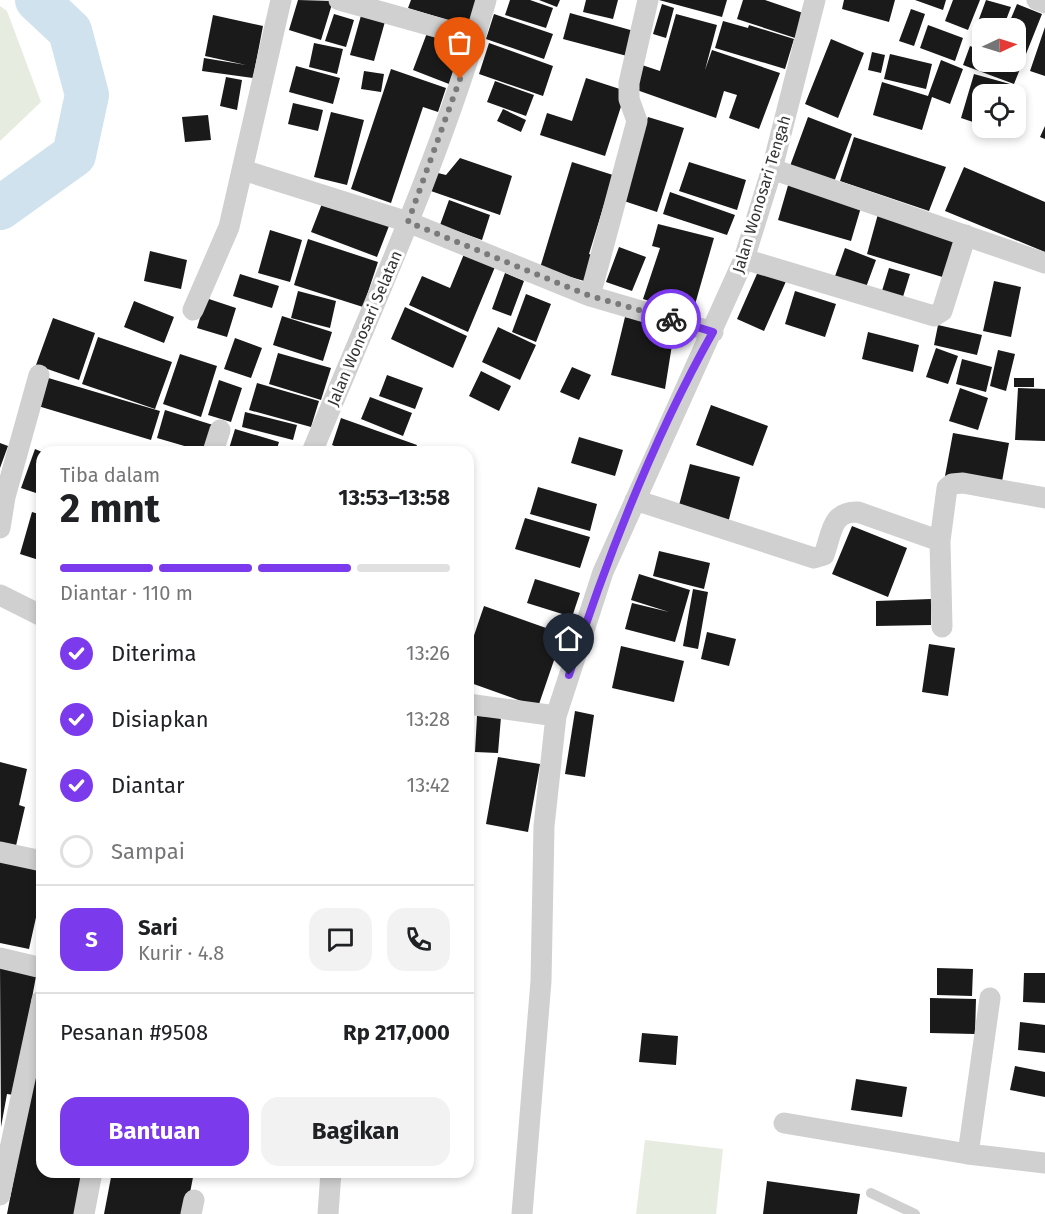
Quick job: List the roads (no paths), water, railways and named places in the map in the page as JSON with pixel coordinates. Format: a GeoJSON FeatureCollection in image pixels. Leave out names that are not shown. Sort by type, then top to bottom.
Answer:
{"type":"FeatureCollection","features":[{"type":"Feature","properties":{"kind":"street"},"geometry":{"type":"LineString","coordinates":[[194,310],[229,227],[281,0]]}},
{"type":"Feature","properties":{"kind":"street"},"geometry":{"type":"LineString","coordinates":[[339,0],[475,38]]}},
{"type":"Feature","properties":{"kind":"street","name":"Jalan Wonosari Selatan"},"geometry":{"type":"LineString","coordinates":[[315,446],[408,222],[475,38],[486,0]]}},
{"type":"Feature","properties":{"kind":"street"},"geometry":{"type":"LineString","coordinates":[[590,296],[637,121],[629,99],[629,83],[648,0]]}},
{"type":"Feature","properties":{"kind":"street","name":"Jalan Wonosari Tengah"},"geometry":{"type":"LineString","coordinates":[[522,1214],[540,992],[544,826],[556,716],[603,572],[692,369],[713,332],[744,259],[772,169],[815,0]]}},
{"type":"Feature","properties":{"kind":"street"},"geometry":{"type":"LineString","coordinates":[[1037,0],[1045,3]]}},
{"type":"Feature","properties":{"kind":"street"},"geometry":{"type":"LineString","coordinates":[[772,169],[1045,263]]}},
{"type":"Feature","properties":{"kind":"street"},"geometry":{"type":"LineString","coordinates":[[243,170],[408,222],[590,296],[713,332]]}},
{"type":"Feature","properties":{"kind":"street"},"geometry":{"type":"LineString","coordinates":[[744,259],[934,316],[942,311],[966,235]]}},
{"type":"Feature","properties":{"kind":"street"},"geometry":{"type":"LineString","coordinates":[[0,528],[5,497],[39,375]]}},
{"type":"Feature","properties":{"kind":"street"},"geometry":{"type":"LineString","coordinates":[[215,446],[220,430]]}},
{"type":"Feature","properties":{"kind":"street"},"geometry":{"type":"LineString","coordinates":[[942,627],[940,541],[947,488],[952,484],[963,483],[1045,498]]}},
{"type":"Feature","properties":{"kind":"street"},"geometry":{"type":"LineString","coordinates":[[635,501],[814,558],[824,555],[838,516],[845,512],[858,512],[940,541]]}},
{"type":"Feature","properties":{"kind":"street"},"geometry":{"type":"LineString","coordinates":[[0,593],[36,613]]}},
{"type":"Feature","properties":{"kind":"street"},"geometry":{"type":"LineString","coordinates":[[474,705],[556,716]]}},
{"type":"Feature","properties":{"kind":"street"},"geometry":{"type":"LineString","coordinates":[[0,852],[36,860]]}},
{"type":"Feature","properties":{"kind":"street"},"geometry":{"type":"LineString","coordinates":[[0,958],[36,967]]}},
{"type":"Feature","properties":{"kind":"street"},"geometry":{"type":"LineString","coordinates":[[968,1154],[990,998]]}},
{"type":"Feature","properties":{"kind":"street"},"geometry":{"type":"LineString","coordinates":[[0,1195],[36,1028]]}},
{"type":"Feature","properties":{"kind":"street"},"geometry":{"type":"LineString","coordinates":[[784,1123],[968,1154],[1045,1163]]}},
{"type":"Feature","properties":{"kind":"street"},"geometry":{"type":"LineString","coordinates":[[84,1214],[91,1178]]}},
{"type":"Feature","properties":{"kind":"street"},"geometry":{"type":"LineString","coordinates":[[328,1214],[331,1178]]}},
{"type":"Feature","properties":{"kind":"lane"},"geometry":{"type":"LineString","coordinates":[[871,1193],[915,1214]]}},
{"type":"Feature","properties":{"kind":"waterway"},"geometry":{"type":"LineString","coordinates":[[0,208],[74,155],[87,95],[70,31],[37,0]]}}]}
